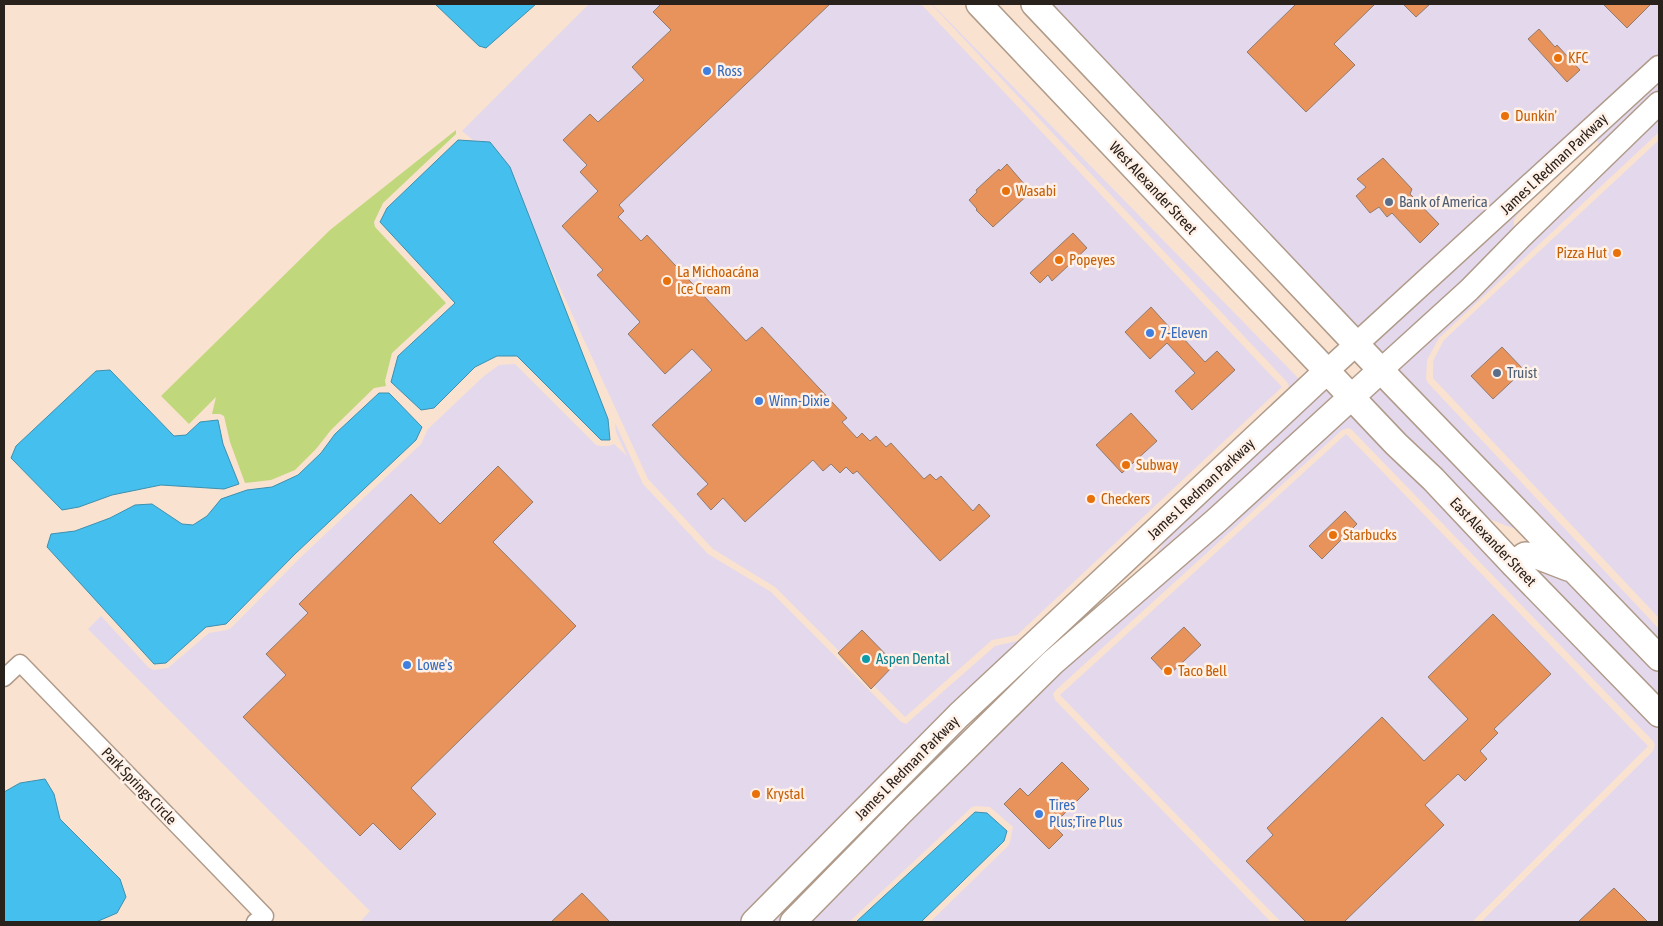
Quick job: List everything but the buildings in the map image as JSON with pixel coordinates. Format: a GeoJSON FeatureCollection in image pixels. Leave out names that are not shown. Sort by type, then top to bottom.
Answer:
{"type":"FeatureCollection","features":[{"type":"Feature","properties":{"kind":"main road","name":"West Alexander Street"},"geometry":{"type":"LineString","coordinates":[[979,4],[1327,372]]}},
{"type":"Feature","properties":{"kind":"main road"},"geometry":{"type":"LineString","coordinates":[[1034,4],[1356,344],[1659,658]]}},
{"type":"Feature","properties":{"kind":"main road","name":"James L Redman Parkway"},"geometry":{"type":"LineString","coordinates":[[754,922],[959,715],[1356,344],[1659,67]]}},
{"type":"Feature","properties":{"kind":"main road","name":"James L Redman Parkway"},"geometry":{"type":"LineString","coordinates":[[793,922],[1052,663],[1217,520],[1469,290],[1659,103]]}},
{"type":"Feature","properties":{"kind":"main road"},"geometry":{"type":"LineString","coordinates":[[1522,236],[1522,220],[1564,174],[1592,148],[1582,137]]}},
{"type":"Feature","properties":{"kind":"main road"},"geometry":{"type":"LineString","coordinates":[[1172,208],[1201,179]]}},
{"type":"Feature","properties":{"kind":"main road","name":"East Alexander Street"},"geometry":{"type":"LineString","coordinates":[[1327,372],[1396,444],[1433,479],[1659,714]]}},
{"type":"Feature","properties":{"kind":"main road"},"geometry":{"type":"LineString","coordinates":[[1433,479],[1503,533],[1520,534],[1533,527]]}},
{"type":"Feature","properties":{"kind":"main road"},"geometry":{"type":"LineString","coordinates":[[1084,635],[1083,627],[1090,610],[1149,552],[1159,537],[1165,522]]}},
{"type":"Feature","properties":{"kind":"main road"},"geometry":{"type":"LineString","coordinates":[[1513,564],[1525,555],[1537,556],[1575,571]]}},
{"type":"Feature","properties":{"kind":"main road"},"geometry":{"type":"LineString","coordinates":[[948,766],[980,717],[1061,637],[1071,619],[1071,610]]}},
{"type":"Feature","properties":{"kind":"street","name":"Park Springs Circle"},"geometry":{"type":"LineString","coordinates":[[4,678],[20,663],[265,916],[255,922]]}},
{"type":"Feature","properties":{"kind":"shaded area"},"geometry":{"type":"Polygon","coordinates":[[[589,4],[921,4],[1282,387],[1017,635],[992,640],[905,717],[775,587],[713,549],[648,479],[504,166],[462,131],[589,4]]]}},
{"type":"Feature","properties":{"kind":"shaded area"},"geometry":{"type":"Polygon","coordinates":[[[931,4],[1303,383],[743,922],[360,922],[370,911],[88,629],[101,616],[149,668],[154,670],[168,668],[209,633],[231,628],[300,558],[421,444],[428,429],[484,376],[499,365],[515,364],[596,445],[609,446],[614,444],[627,456],[616,432],[615,423],[643,484],[708,554],[771,592],[901,722],[906,724],[995,646],[1021,640],[1287,390],[1289,386],[1287,382],[931,4]]]}},
{"type":"Feature","properties":{"kind":"shaded area"},"geometry":{"type":"Polygon","coordinates":[[[1052,4],[1659,4],[1659,57],[1360,331],[1052,4]]]}},
{"type":"Feature","properties":{"kind":"shaded area"},"geometry":{"type":"Polygon","coordinates":[[[1659,77],[1659,93],[1602,147],[1593,137],[1659,77]]]}},
{"type":"Feature","properties":{"kind":"shaded area"},"geometry":{"type":"Polygon","coordinates":[[[1659,113],[1659,132],[1439,338],[1427,360],[1426,379],[1659,629],[1659,647],[1392,370],[1659,113]]]}},
{"type":"Feature","properties":{"kind":"shaded area"},"geometry":{"type":"Polygon","coordinates":[[[1659,140],[1659,618],[1433,378],[1433,361],[1444,340],[1659,140]]]}},
{"type":"Feature","properties":{"kind":"shaded area"},"geometry":{"type":"Polygon","coordinates":[[[1558,170],[1517,215],[1514,220],[1514,234],[1382,359],[1367,344],[1558,170]]]}},
{"type":"Feature","properties":{"kind":"shaded area"},"geometry":{"type":"Polygon","coordinates":[[[1379,380],[1520,526],[1513,528],[1475,513],[1362,396],[1379,380]]]}},
{"type":"Feature","properties":{"kind":"shaded area"},"geometry":{"type":"Polygon","coordinates":[[[1326,382],[1340,397],[1101,608],[1155,556],[1165,541],[1172,525],[1326,382]]]}},
{"type":"Feature","properties":{"kind":"shaded area"},"geometry":{"type":"Polygon","coordinates":[[[1350,407],[1659,725],[1659,922],[1481,922],[1653,751],[1655,745],[1348,428],[1342,430],[1053,694],[1055,700],[1271,922],[930,922],[1010,842],[1013,827],[990,807],[976,806],[972,807],[849,922],[803,922],[1021,703],[1350,407]]]}},
{"type":"Feature","properties":{"kind":"shaded area"},"geometry":{"type":"Polygon","coordinates":[[[1346,434],[1648,746],[1472,922],[1281,922],[1060,695],[1346,434]]]}},
{"type":"Feature","properties":{"kind":"shaded area"},"geometry":{"type":"Polygon","coordinates":[[[1526,563],[1570,578],[1659,670],[1659,702],[1526,563]]]}},
{"type":"Feature","properties":{"kind":"shaded area"},"geometry":{"type":"Polygon","coordinates":[[[975,713],[942,762],[783,922],[764,922],[975,713]]]}},
{"type":"Feature","properties":{"kind":"green space"},"geometry":{"type":"Polygon","coordinates":[[[456,130],[456,134],[383,203],[374,222],[375,227],[446,303],[392,353],[385,381],[386,386],[374,388],[331,430],[316,449],[295,470],[271,480],[245,483],[230,442],[224,416],[212,414],[216,397],[189,424],[161,396],[330,230],[456,130]]]}},
{"type":"Feature","properties":{"kind":"water"},"geometry":{"type":"Polygon","coordinates":[[[435,4],[536,4],[486,48],[479,46],[435,4]]]}},
{"type":"Feature","properties":{"kind":"water"},"geometry":{"type":"Polygon","coordinates":[[[458,140],[490,142],[510,167],[608,419],[610,440],[601,440],[517,356],[497,356],[475,367],[434,408],[421,410],[391,382],[398,356],[455,303],[380,222],[387,208],[458,140]]]}},
{"type":"Feature","properties":{"kind":"water"},"geometry":{"type":"Polygon","coordinates":[[[110,370],[174,436],[186,435],[200,422],[218,420],[223,444],[239,484],[224,489],[161,485],[112,495],[79,507],[62,510],[11,458],[16,446],[96,371],[110,370]]]}},
{"type":"Feature","properties":{"kind":"water"},"geometry":{"type":"Polygon","coordinates":[[[379,393],[389,393],[422,427],[416,440],[295,554],[226,624],[206,627],[166,663],[154,664],[47,547],[51,534],[75,531],[110,518],[135,505],[152,504],[182,524],[193,525],[207,516],[221,499],[247,490],[272,487],[298,475],[321,453],[335,434],[379,393]]]}},
{"type":"Feature","properties":{"kind":"water"},"geometry":{"type":"Polygon","coordinates":[[[45,779],[54,794],[60,819],[120,879],[126,897],[117,913],[96,922],[4,922],[4,792],[20,783],[45,779]]]}},
{"type":"Feature","properties":{"kind":"water"},"geometry":{"type":"Polygon","coordinates":[[[975,812],[987,813],[1007,831],[1004,841],[921,922],[856,922],[975,812]]]}},
{"type":"Feature","properties":{"kind":"place","name":"KFC"},"geometry":{"type":"Point","coordinates":[1558,58]}},
{"type":"Feature","properties":{"kind":"place","name":"Ross"},"geometry":{"type":"Point","coordinates":[707,71]}},
{"type":"Feature","properties":{"kind":"place","name":"Dunkin'"},"geometry":{"type":"Point","coordinates":[1505,116]}},
{"type":"Feature","properties":{"kind":"place","name":"Wasabi"},"geometry":{"type":"Point","coordinates":[1006,191]}},
{"type":"Feature","properties":{"kind":"place","name":"Bank of America"},"geometry":{"type":"Point","coordinates":[1389,202]}},
{"type":"Feature","properties":{"kind":"place","name":"Pizza Hut"},"geometry":{"type":"Point","coordinates":[1617,253]}},
{"type":"Feature","properties":{"kind":"place","name":"Popeyes"},"geometry":{"type":"Point","coordinates":[1059,260]}},
{"type":"Feature","properties":{"kind":"place","name":"La Michoacána Ice Cream"},"geometry":{"type":"Point","coordinates":[667,281]}},
{"type":"Feature","properties":{"kind":"place","name":"7-Eleven"},"geometry":{"type":"Point","coordinates":[1150,333]}},
{"type":"Feature","properties":{"kind":"place","name":"Truist"},"geometry":{"type":"Point","coordinates":[1497,373]}},
{"type":"Feature","properties":{"kind":"place","name":"Winn-Dixie"},"geometry":{"type":"Point","coordinates":[759,401]}},
{"type":"Feature","properties":{"kind":"place","name":"Subway"},"geometry":{"type":"Point","coordinates":[1126,465]}},
{"type":"Feature","properties":{"kind":"place","name":"Checkers"},"geometry":{"type":"Point","coordinates":[1091,499]}},
{"type":"Feature","properties":{"kind":"place","name":"Starbucks"},"geometry":{"type":"Point","coordinates":[1333,535]}},
{"type":"Feature","properties":{"kind":"place","name":"Aspen Dental"},"geometry":{"type":"Point","coordinates":[866,659]}},
{"type":"Feature","properties":{"kind":"place","name":"Lowe's"},"geometry":{"type":"Point","coordinates":[407,665]}},
{"type":"Feature","properties":{"kind":"place","name":"Taco Bell"},"geometry":{"type":"Point","coordinates":[1168,671]}},
{"type":"Feature","properties":{"kind":"place","name":"Krystal"},"geometry":{"type":"Point","coordinates":[756,794]}},
{"type":"Feature","properties":{"kind":"place","name":"Tires Plus;Tire Plus"},"geometry":{"type":"Point","coordinates":[1039,814]}}]}
